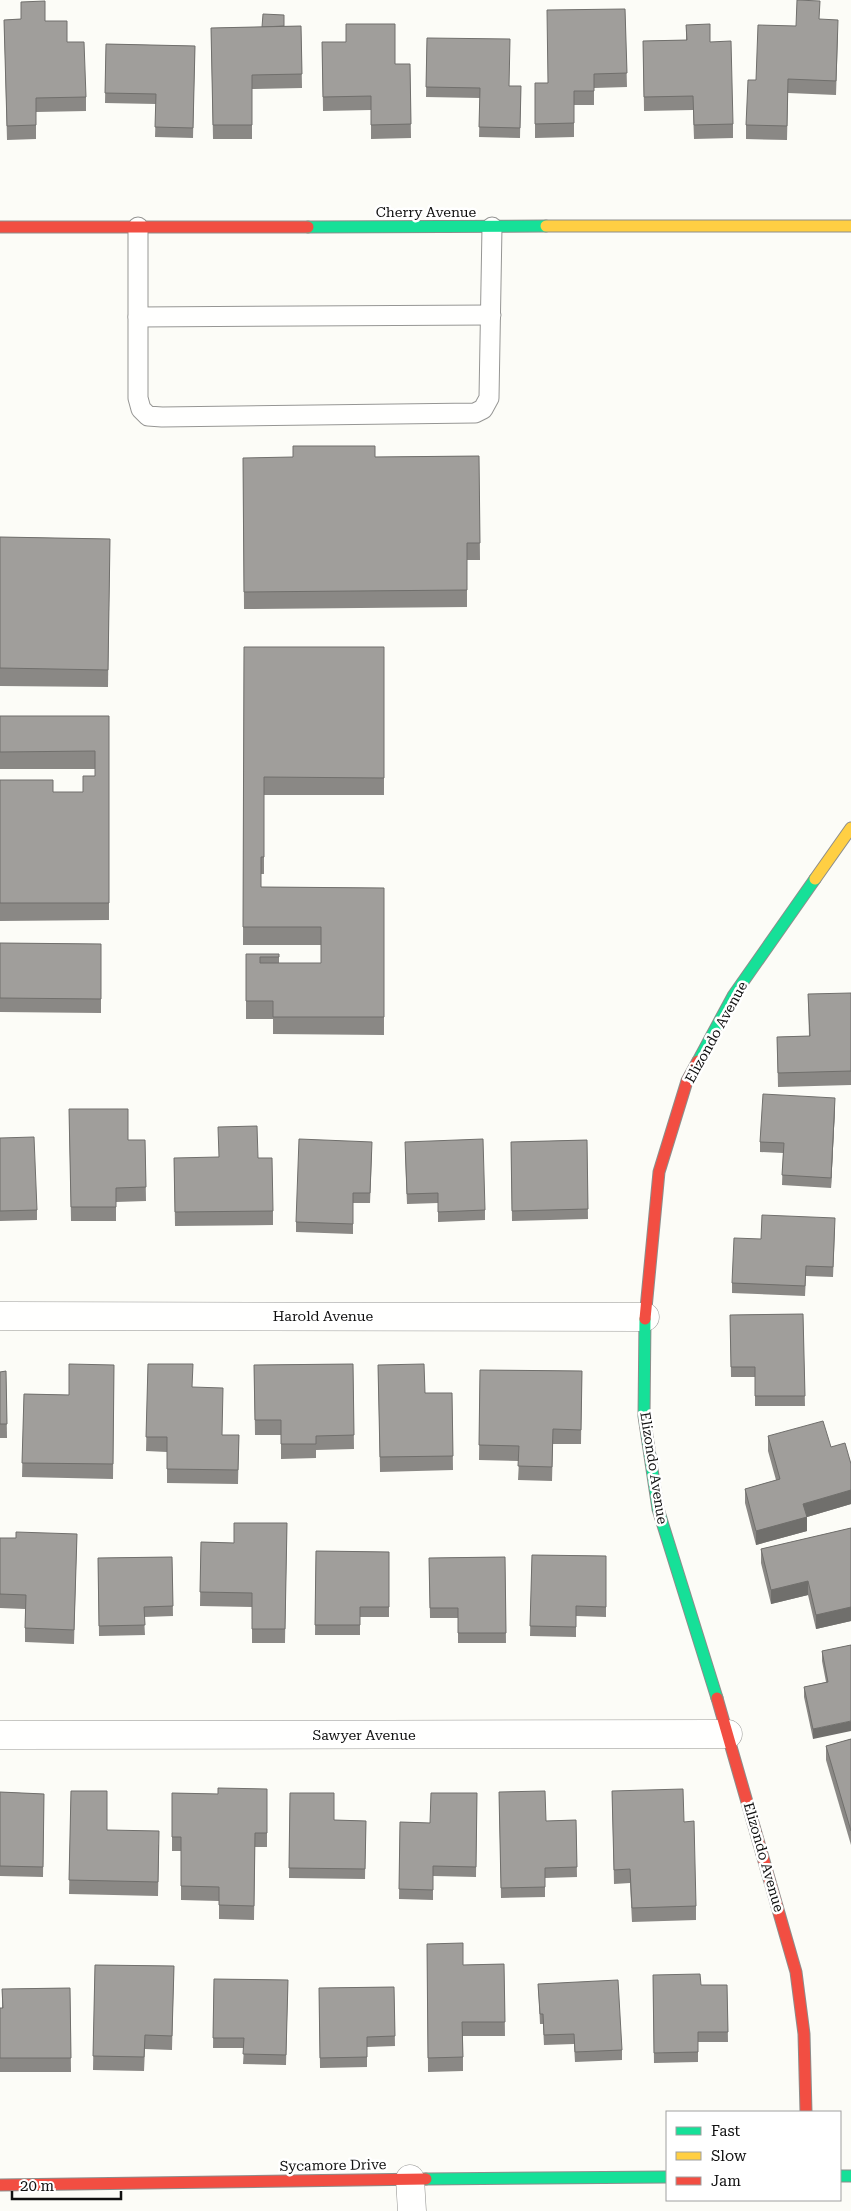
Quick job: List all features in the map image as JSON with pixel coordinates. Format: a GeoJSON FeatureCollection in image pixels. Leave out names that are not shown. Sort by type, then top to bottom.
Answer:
{"type":"FeatureCollection","features":[{"type":"Feature","properties":{"kind":"street","name":"Cherry Avenue"},"geometry":{"type":"LineString","coordinates":[[0,227],[851,226]]}},
{"type":"Feature","properties":{"kind":"street","name":"Elizondo Avenue"},"geometry":{"type":"LineString","coordinates":[[806,2111],[804,2034],[796,1972],[728,1734],[658,1510],[644,1416],[645,1317],[659,1172],[687,1081],[733,996],[851,828]]}},
{"type":"Feature","properties":{"kind":"street","name":"Harold Avenue"},"geometry":{"type":"LineString","coordinates":[[0,1316],[645,1317]]}},
{"type":"Feature","properties":{"kind":"street","name":"Sawyer Avenue"},"geometry":{"type":"LineString","coordinates":[[0,1735],[728,1734]]}},
{"type":"Feature","properties":{"kind":"street","name":"Sycamore Drive"},"geometry":{"type":"LineString","coordinates":[[0,2185],[666,2177]]}},
{"type":"Feature","properties":{"kind":"street"},"geometry":{"type":"LineString","coordinates":[[410,2179],[412,2211]]}},
{"type":"Feature","properties":{"kind":"lane"},"geometry":{"type":"LineString","coordinates":[[138,227],[138,398],[141,409],[148,416],[162,417],[475,413],[483,409],[490,398],[492,227]]}},
{"type":"Feature","properties":{"kind":"lane"},"geometry":{"type":"LineString","coordinates":[[138,317],[491,315]]}},
{"type":"Feature","properties":{"kind":"building"},"geometry":{"type":"Polygon","coordinates":[[[797,0],[820,1],[819,19],[838,20],[836,81],[788,79],[787,126],[746,125],[748,80],[756,80],[758,25],[796,26],[797,0]]]}},
{"type":"Feature","properties":{"kind":"building"},"geometry":{"type":"Polygon","coordinates":[[[45,1],[45,21],[67,21],[67,42],[84,42],[86,97],[36,98],[36,125],[7,126],[4,20],[21,19],[21,2],[45,1]]]}},
{"type":"Feature","properties":{"kind":"building"},"geometry":{"type":"Polygon","coordinates":[[[625,9],[627,73],[594,74],[594,91],[574,91],[574,123],[535,124],[535,83],[548,83],[547,10],[625,9]]]}},
{"type":"Feature","properties":{"kind":"building"},"geometry":{"type":"Polygon","coordinates":[[[263,14],[284,15],[284,26],[262,27],[263,14]]]}},
{"type":"Feature","properties":{"kind":"building"},"geometry":{"type":"Polygon","coordinates":[[[346,24],[395,24],[395,64],[410,64],[411,124],[371,125],[371,96],[323,97],[322,42],[346,42],[346,24]]]}},
{"type":"Feature","properties":{"kind":"building"},"geometry":{"type":"Polygon","coordinates":[[[710,24],[710,42],[731,41],[733,124],[694,125],[693,96],[644,97],[643,41],[687,40],[686,25],[710,24]]]}},
{"type":"Feature","properties":{"kind":"building"},"geometry":{"type":"Polygon","coordinates":[[[301,26],[302,74],[252,75],[252,125],[213,125],[211,28],[301,26]]]}},
{"type":"Feature","properties":{"kind":"building"},"geometry":{"type":"Polygon","coordinates":[[[427,38],[510,39],[509,86],[521,86],[520,128],[479,127],[480,88],[426,87],[427,38]]]}},
{"type":"Feature","properties":{"kind":"building"},"geometry":{"type":"Polygon","coordinates":[[[106,44],[195,46],[193,128],[155,127],[156,94],[105,93],[106,44]]]}},
{"type":"Feature","properties":{"kind":"building"},"geometry":{"type":"Polygon","coordinates":[[[293,446],[375,446],[375,457],[479,456],[480,543],[467,543],[467,590],[244,592],[243,458],[293,457],[293,446]]]}},
{"type":"Feature","properties":{"kind":"building"},"geometry":{"type":"Polygon","coordinates":[[[0,537],[110,539],[108,670],[0,668],[0,537]]]}},
{"type":"Feature","properties":{"kind":"building"},"geometry":{"type":"Polygon","coordinates":[[[244,647],[384,647],[384,778],[264,777],[264,857],[261,857],[261,887],[384,888],[384,1017],[273,1017],[273,1001],[246,1001],[246,954],[279,954],[279,957],[260,957],[260,963],[321,963],[321,927],[243,927],[244,647]]]}},
{"type":"Feature","properties":{"kind":"building"},"geometry":{"type":"Polygon","coordinates":[[[0,716],[109,716],[109,903],[0,903],[0,780],[53,780],[53,792],[83,792],[83,776],[95,776],[95,751],[0,752],[0,716]]]}},
{"type":"Feature","properties":{"kind":"building"},"geometry":{"type":"Polygon","coordinates":[[[0,943],[101,944],[101,999],[0,998],[0,943]]]}},
{"type":"Feature","properties":{"kind":"building"},"geometry":{"type":"Polygon","coordinates":[[[851,993],[851,1071],[778,1073],[777,1037],[810,1036],[808,994],[851,993]]]}},
{"type":"Feature","properties":{"kind":"building"},"geometry":{"type":"Polygon","coordinates":[[[763,1094],[835,1098],[831,1178],[782,1175],[784,1143],[760,1142],[763,1094]]]}},
{"type":"Feature","properties":{"kind":"building"},"geometry":{"type":"Polygon","coordinates":[[[69,1109],[128,1109],[128,1140],[145,1140],[146,1187],[116,1188],[116,1207],[71,1207],[69,1109]]]}},
{"type":"Feature","properties":{"kind":"building"},"geometry":{"type":"Polygon","coordinates":[[[257,1126],[258,1158],[272,1158],[273,1211],[175,1212],[174,1158],[219,1157],[218,1127],[257,1126]]]}},
{"type":"Feature","properties":{"kind":"building"},"geometry":{"type":"Polygon","coordinates":[[[34,1137],[37,1210],[0,1211],[0,1138],[34,1137]]]}},
{"type":"Feature","properties":{"kind":"building"},"geometry":{"type":"Polygon","coordinates":[[[299,1139],[372,1142],[370,1193],[353,1193],[353,1224],[296,1222],[299,1139]]]}},
{"type":"Feature","properties":{"kind":"building"},"geometry":{"type":"Polygon","coordinates":[[[483,1139],[485,1210],[438,1212],[438,1193],[407,1194],[405,1142],[483,1139]]]}},
{"type":"Feature","properties":{"kind":"building"},"geometry":{"type":"Polygon","coordinates":[[[587,1140],[588,1209],[512,1211],[511,1142],[587,1140]]]}},
{"type":"Feature","properties":{"kind":"building"},"geometry":{"type":"Polygon","coordinates":[[[762,1215],[835,1218],[833,1267],[806,1266],[805,1286],[732,1283],[734,1238],[761,1239],[762,1215]]]}},
{"type":"Feature","properties":{"kind":"building"},"geometry":{"type":"Polygon","coordinates":[[[803,1314],[805,1396],[755,1396],[755,1367],[731,1367],[730,1315],[803,1314]]]}},
{"type":"Feature","properties":{"kind":"building"},"geometry":{"type":"Polygon","coordinates":[[[69,1364],[114,1365],[113,1464],[22,1463],[24,1394],[69,1395],[69,1364]]]}},
{"type":"Feature","properties":{"kind":"building"},"geometry":{"type":"Polygon","coordinates":[[[148,1364],[193,1364],[192,1387],[223,1388],[222,1435],[239,1435],[238,1470],[167,1469],[167,1437],[146,1437],[148,1364]]]}},
{"type":"Feature","properties":{"kind":"building"},"geometry":{"type":"Polygon","coordinates":[[[353,1364],[354,1435],[316,1436],[316,1444],[281,1444],[281,1420],[255,1420],[254,1365],[353,1364]]]}},
{"type":"Feature","properties":{"kind":"building"},"geometry":{"type":"Polygon","coordinates":[[[424,1364],[425,1393],[452,1393],[453,1456],[380,1457],[378,1365],[424,1364]]]}},
{"type":"Feature","properties":{"kind":"building"},"geometry":{"type":"Polygon","coordinates":[[[480,1370],[582,1371],[581,1430],[553,1429],[552,1467],[518,1466],[519,1446],[479,1445],[480,1370]]]}},
{"type":"Feature","properties":{"kind":"building"},"geometry":{"type":"Polygon","coordinates":[[[6,1371],[7,1424],[0,1424],[0,1372],[6,1371]]]}},
{"type":"Feature","properties":{"kind":"building"},"geometry":{"type":"Polygon","coordinates":[[[823,1421],[831,1447],[845,1443],[851,1464],[851,1490],[803,1504],[807,1517],[756,1531],[745,1489],[780,1479],[768,1436],[823,1421]]]}},
{"type":"Feature","properties":{"kind":"building"},"geometry":{"type":"Polygon","coordinates":[[[234,1523],[287,1523],[285,1629],[252,1629],[252,1593],[200,1592],[201,1542],[234,1543],[234,1523]]]}},
{"type":"Feature","properties":{"kind":"building"},"geometry":{"type":"Polygon","coordinates":[[[851,1528],[851,1607],[816,1615],[808,1581],[771,1590],[761,1549],[851,1528]]]}},
{"type":"Feature","properties":{"kind":"building"},"geometry":{"type":"Polygon","coordinates":[[[16,1532],[77,1534],[74,1630],[25,1628],[26,1595],[0,1594],[0,1538],[16,1538],[16,1532]]]}},
{"type":"Feature","properties":{"kind":"building"},"geometry":{"type":"Polygon","coordinates":[[[316,1551],[389,1552],[389,1607],[360,1607],[360,1625],[315,1625],[316,1551]]]}},
{"type":"Feature","properties":{"kind":"building"},"geometry":{"type":"Polygon","coordinates":[[[532,1555],[606,1556],[606,1607],[576,1606],[576,1627],[530,1626],[532,1555]]]}},
{"type":"Feature","properties":{"kind":"building"},"geometry":{"type":"Polygon","coordinates":[[[172,1557],[173,1606],[144,1607],[145,1625],[99,1626],[98,1558],[172,1557]]]}},
{"type":"Feature","properties":{"kind":"building"},"geometry":{"type":"Polygon","coordinates":[[[505,1557],[506,1633],[458,1633],[458,1608],[430,1608],[429,1558],[505,1557]]]}},
{"type":"Feature","properties":{"kind":"building"},"geometry":{"type":"Polygon","coordinates":[[[851,1645],[851,1721],[813,1729],[804,1687],[828,1682],[822,1651],[851,1645]]]}},
{"type":"Feature","properties":{"kind":"building"},"geometry":{"type":"Polygon","coordinates":[[[851,1739],[851,1831],[826,1746],[851,1739]]]}},
{"type":"Feature","properties":{"kind":"building"},"geometry":{"type":"Polygon","coordinates":[[[218,1788],[267,1789],[267,1833],[255,1833],[254,1906],[219,1905],[219,1887],[181,1886],[181,1837],[172,1837],[172,1793],[218,1794],[218,1788]]]}},
{"type":"Feature","properties":{"kind":"building"},"geometry":{"type":"Polygon","coordinates":[[[683,1789],[684,1822],[694,1821],[696,1906],[632,1908],[630,1869],[614,1870],[612,1791],[683,1789]]]}},
{"type":"Feature","properties":{"kind":"building"},"geometry":{"type":"Polygon","coordinates":[[[71,1791],[107,1791],[107,1830],[159,1831],[158,1882],[69,1880],[71,1791]]]}},
{"type":"Feature","properties":{"kind":"building"},"geometry":{"type":"Polygon","coordinates":[[[545,1791],[546,1821],[576,1820],[577,1867],[545,1868],[545,1887],[501,1888],[499,1792],[545,1791]]]}},
{"type":"Feature","properties":{"kind":"building"},"geometry":{"type":"Polygon","coordinates":[[[0,1792],[44,1794],[43,1867],[0,1866],[0,1792]]]}},
{"type":"Feature","properties":{"kind":"building"},"geometry":{"type":"Polygon","coordinates":[[[290,1793],[334,1793],[334,1820],[366,1821],[365,1869],[289,1868],[290,1793]]]}},
{"type":"Feature","properties":{"kind":"building"},"geometry":{"type":"Polygon","coordinates":[[[431,1793],[477,1793],[476,1867],[433,1866],[433,1890],[399,1889],[400,1822],[430,1823],[431,1793]]]}},
{"type":"Feature","properties":{"kind":"building"},"geometry":{"type":"Polygon","coordinates":[[[463,1943],[463,1965],[504,1964],[505,2022],[462,2022],[463,2057],[428,2058],[427,1944],[463,1943]]]}},
{"type":"Feature","properties":{"kind":"building"},"geometry":{"type":"Polygon","coordinates":[[[95,1965],[174,1966],[172,2036],[145,2035],[144,2057],[93,2056],[95,1965]]]}},
{"type":"Feature","properties":{"kind":"building"},"geometry":{"type":"Polygon","coordinates":[[[700,1974],[701,1985],[727,1985],[728,2032],[698,2032],[698,2052],[654,2053],[653,1975],[700,1974]]]}},
{"type":"Feature","properties":{"kind":"building"},"geometry":{"type":"Polygon","coordinates":[[[214,1979],[288,1980],[286,2055],[243,2054],[244,2038],[213,2038],[214,1979]]]}},
{"type":"Feature","properties":{"kind":"building"},"geometry":{"type":"Polygon","coordinates":[[[618,1980],[622,2050],[575,2052],[574,2034],[544,2035],[543,2014],[540,2014],[538,1984],[618,1980]]]}},
{"type":"Feature","properties":{"kind":"building"},"geometry":{"type":"Polygon","coordinates":[[[394,1987],[395,2036],[367,2037],[367,2057],[320,2058],[319,1988],[394,1987]]]}},
{"type":"Feature","properties":{"kind":"building"},"geometry":{"type":"Polygon","coordinates":[[[70,1988],[71,2058],[0,2058],[0,2008],[3,2008],[2,1989],[70,1988]]]}},
{"type":"Feature","properties":{"kind":"traffic: fast"},"geometry":{"type":"LineString","coordinates":[[308,227],[546,226]]}},
{"type":"Feature","properties":{"kind":"traffic: fast"},"geometry":{"type":"LineString","coordinates":[[698,1061],[733,996],[815,879]]}},
{"type":"Feature","properties":{"kind":"traffic: fast"},"geometry":{"type":"LineString","coordinates":[[645,1319],[644,1416],[658,1509],[717,1698]]}},
{"type":"Feature","properties":{"kind":"traffic: fast"},"geometry":{"type":"LineString","coordinates":[[841,2176],[851,2176]]}},
{"type":"Feature","properties":{"kind":"traffic: fast"},"geometry":{"type":"LineString","coordinates":[[426,2179],[666,2177]]}},
{"type":"Feature","properties":{"kind":"traffic: slow"},"geometry":{"type":"LineString","coordinates":[[546,226],[851,226]]}},
{"type":"Feature","properties":{"kind":"traffic: slow"},"geometry":{"type":"LineString","coordinates":[[815,879],[851,828]]}},
{"type":"Feature","properties":{"kind":"traffic: jam"},"geometry":{"type":"LineString","coordinates":[[0,227],[308,227]]}},
{"type":"Feature","properties":{"kind":"traffic: jam"},"geometry":{"type":"LineString","coordinates":[[645,1319],[659,1172],[687,1081],[698,1061]]}},
{"type":"Feature","properties":{"kind":"traffic: jam"},"geometry":{"type":"LineString","coordinates":[[717,1698],[796,1972],[804,2034],[806,2111]]}},
{"type":"Feature","properties":{"kind":"traffic: jam"},"geometry":{"type":"LineString","coordinates":[[0,2185],[426,2179]]}}]}
